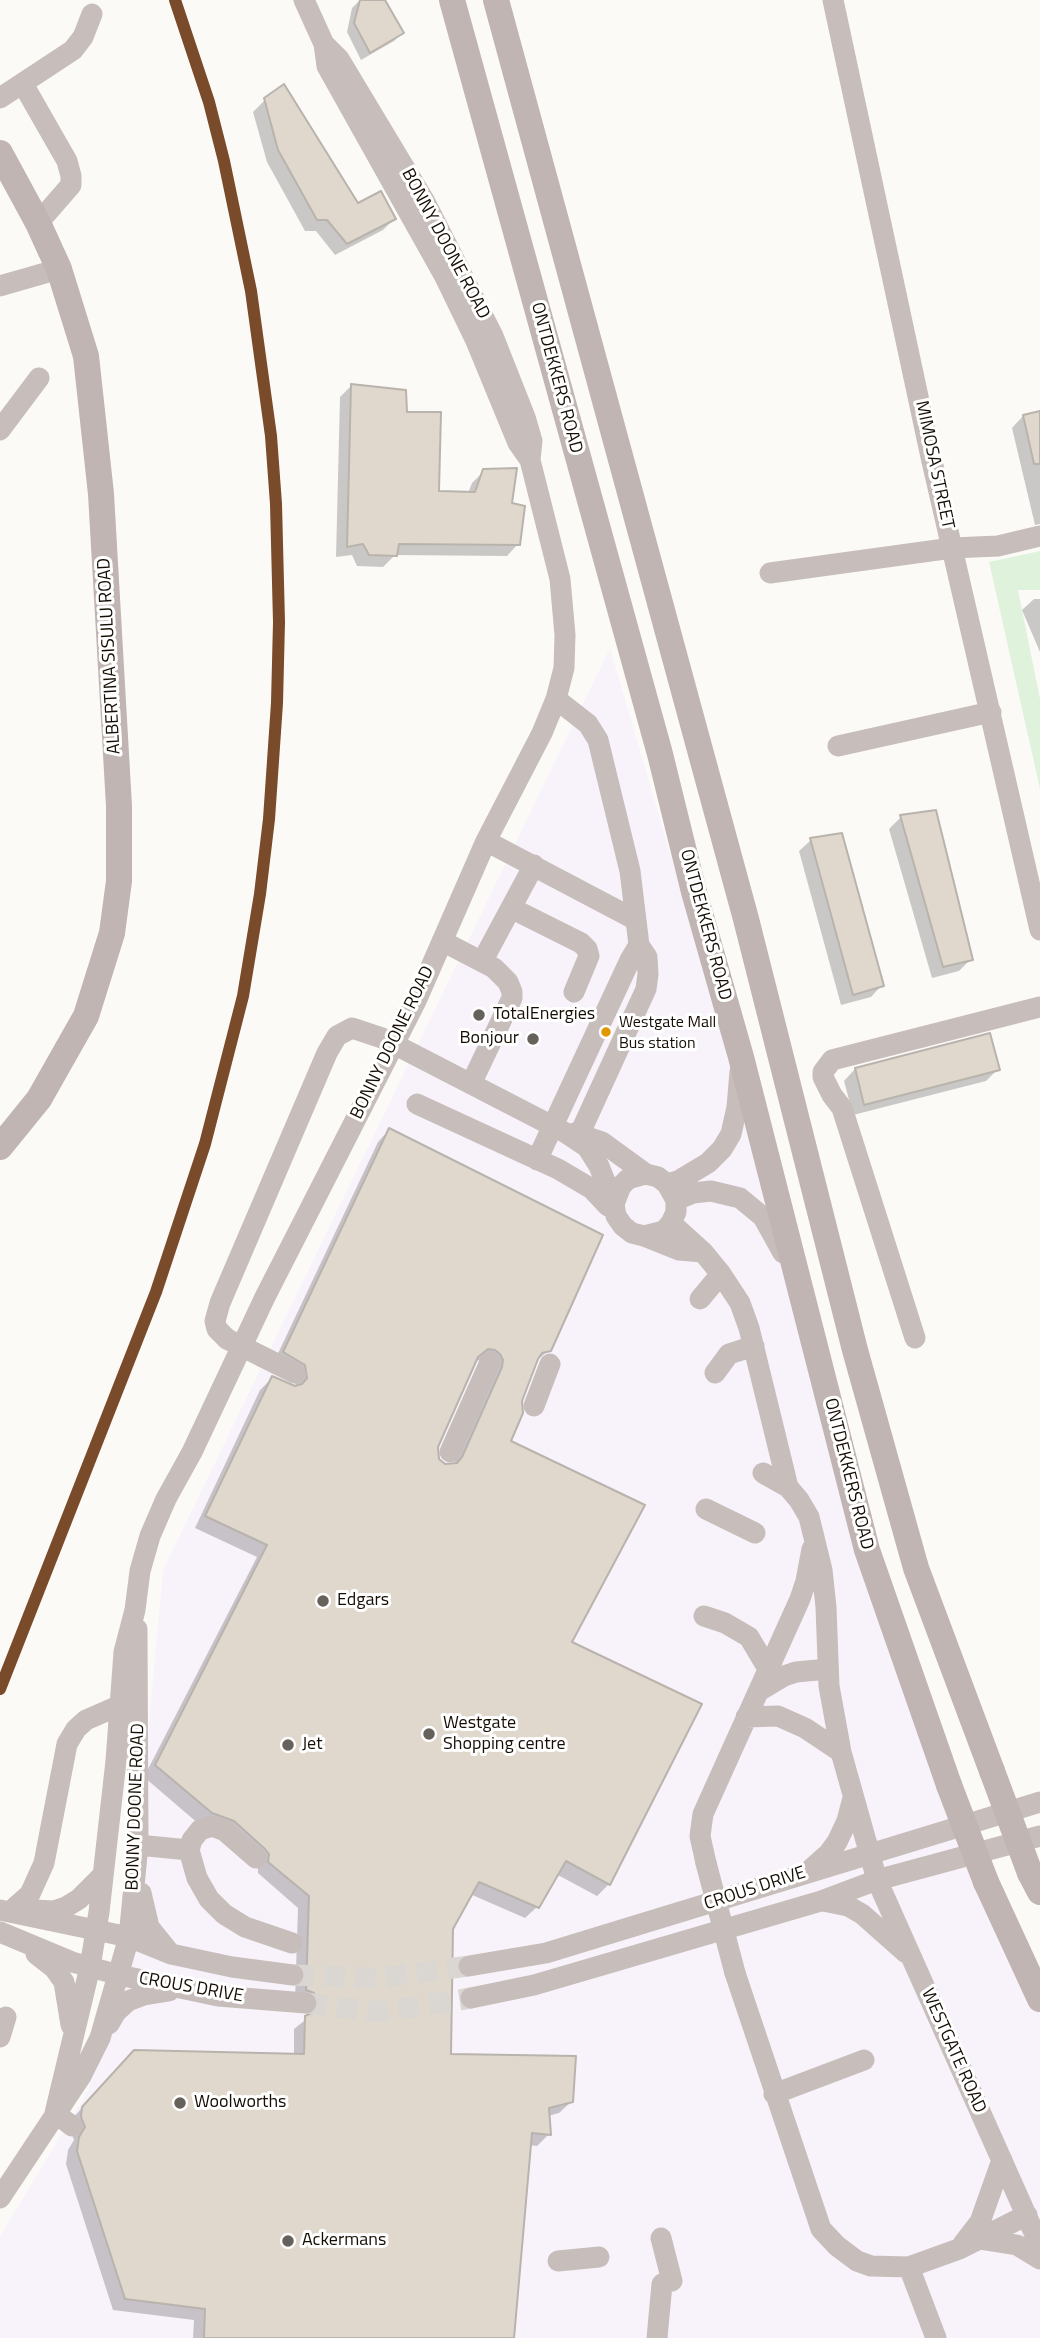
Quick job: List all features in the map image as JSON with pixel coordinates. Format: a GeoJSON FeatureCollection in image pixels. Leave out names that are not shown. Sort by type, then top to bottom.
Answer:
{"type":"FeatureCollection","features":[{"type":"Feature","properties":{"kind":"main road","name":"ONTDEKKERS ROAD"},"geometry":{"type":"LineString","coordinates":[[452,0],[741,1057],[867,1550],[949,1786],[986,1882],[1040,1999]]}},
{"type":"Feature","properties":{"kind":"main road"},"geometry":{"type":"LineString","coordinates":[[496,0],[746,919],[862,1376],[916,1568],[1035,1883]]}},
{"type":"Feature","properties":{"kind":"main road"},"geometry":{"type":"LineString","coordinates":[[507,0],[513,61]]}},
{"type":"Feature","properties":{"kind":"main road","name":"ALBERTINA SISULU ROAD"},"geometry":{"type":"LineString","coordinates":[[0,153],[38,223],[59,269],[86,356],[101,494],[119,806],[119,881],[112,933],[86,1016],[39,1099],[0,1147]]}},
{"type":"Feature","properties":{"kind":"street","name":"BONNY DOONE ROAD"},"geometry":{"type":"LineString","coordinates":[[0,2199],[82,2076],[100,2038],[129,1937],[137,1870],[139,1822],[124,1651],[150,1536],[265,1297],[416,1001],[486,841],[542,733],[556,699],[564,668],[565,635],[560,579],[530,460],[532,441],[525,417],[493,336],[425,201],[339,59],[324,44],[304,0]]}},
{"type":"Feature","properties":{"kind":"street","name":"MIMOSA STREET"},"geometry":{"type":"LineString","coordinates":[[833,0],[952,548],[992,712],[1040,930]]}},
{"type":"Feature","properties":{"kind":"street"},"geometry":{"type":"LineString","coordinates":[[0,98],[73,50],[83,37],[92,15]]}},
{"type":"Feature","properties":{"kind":"street"},"geometry":{"type":"LineString","coordinates":[[23,83],[66,161],[71,176],[71,185],[38,223]]}},
{"type":"Feature","properties":{"kind":"street"},"geometry":{"type":"LineString","coordinates":[[0,286],[59,269]]}},
{"type":"Feature","properties":{"kind":"street"},"geometry":{"type":"LineString","coordinates":[[0,430],[39,378]]}},
{"type":"Feature","properties":{"kind":"street"},"geometry":{"type":"LineString","coordinates":[[770,573],[952,548],[998,546],[1040,536]]}},
{"type":"Feature","properties":{"kind":"street"},"geometry":{"type":"LineString","coordinates":[[537,1160],[567,1131],[630,960],[639,945],[630,871],[598,740],[588,724],[556,699]]}},
{"type":"Feature","properties":{"kind":"street"},"geometry":{"type":"LineString","coordinates":[[838,746],[992,712]]}},
{"type":"Feature","properties":{"kind":"street"},"geometry":{"type":"LineString","coordinates":[[486,841],[635,919]]}},
{"type":"Feature","properties":{"kind":"street"},"geometry":{"type":"LineString","coordinates":[[483,960],[534,865]]}},
{"type":"Feature","properties":{"kind":"street"},"geometry":{"type":"LineString","coordinates":[[511,908],[581,943],[587,949],[589,956],[574,992]]}},
{"type":"Feature","properties":{"kind":"street"},"geometry":{"type":"LineString","coordinates":[[442,941],[483,960],[508,982],[512,998],[471,1084]]}},
{"type":"Feature","properties":{"kind":"street"},"geometry":{"type":"LineString","coordinates":[[915,1338],[842,1108],[823,1077],[824,1072],[832,1060],[1040,1007]]}},
{"type":"Feature","properties":{"kind":"street"},"geometry":{"type":"LineString","coordinates":[[295,1373],[227,1339],[217,1329],[215,1315],[327,1053],[337,1036],[352,1028],[393,1044],[567,1131],[602,1142],[646,1174],[658,1177],[672,1192],[676,1212],[671,1223],[654,1235],[644,1236]]}},
{"type":"Feature","properties":{"kind":"street"},"geometry":{"type":"LineString","coordinates":[[672,1192],[678,1181],[708,1163],[722,1149],[731,1134],[737,1107],[741,1057]]}},
{"type":"Feature","properties":{"kind":"street"},"geometry":{"type":"LineString","coordinates":[[417,1104],[592,1189],[615,1210]]}},
{"type":"Feature","properties":{"kind":"street"},"geometry":{"type":"LineString","coordinates":[[567,1131],[586,1147],[599,1166],[623,1226],[632,1233],[679,1250],[703,1252]]}},
{"type":"Feature","properties":{"kind":"street"},"geometry":{"type":"LineString","coordinates":[[615,1210],[616,1194],[628,1180],[646,1174]]}},
{"type":"Feature","properties":{"kind":"street"},"geometry":{"type":"LineString","coordinates":[[672,1192],[711,1191],[740,1198],[763,1217],[772,1230],[805,1303]]}},
{"type":"Feature","properties":{"kind":"street"},"geometry":{"type":"LineString","coordinates":[[671,1223],[703,1252],[740,1303],[754,1346],[788,1487]]}},
{"type":"Feature","properties":{"kind":"street"},"geometry":{"type":"LineString","coordinates":[[700,1299],[721,1274]]}},
{"type":"Feature","properties":{"kind":"street"},"geometry":{"type":"LineString","coordinates":[[715,1373],[729,1354],[754,1346]]}},
{"type":"Feature","properties":{"kind":"street"},"geometry":{"type":"LineString","coordinates":[[450,1452],[490,1362]]}},
{"type":"Feature","properties":{"kind":"street"},"geometry":{"type":"LineString","coordinates":[[534,1406],[550,1364]]}},
{"type":"Feature","properties":{"kind":"street"},"geometry":{"type":"LineString","coordinates":[[763,1474],[788,1487]]}},
{"type":"Feature","properties":{"kind":"street","name":"WESTGATE ROAD"},"geometry":{"type":"LineString","coordinates":[[788,1487],[809,1517],[815,1537],[826,1607],[828,1669],[841,1752],[877,1880],[1040,2246]]}},
{"type":"Feature","properties":{"kind":"street"},"geometry":{"type":"LineString","coordinates":[[706,1509],[755,1534]]}},
{"type":"Feature","properties":{"kind":"street"},"geometry":{"type":"LineString","coordinates":[[815,1537],[806,1581],[703,1814],[700,1836],[735,1973],[821,2229],[837,2246],[858,2261],[871,2266],[909,2267],[959,2249],[1027,2215]]}},
{"type":"Feature","properties":{"kind":"street"},"geometry":{"type":"LineString","coordinates":[[704,1616],[725,1623],[749,1637],[768,1669]]}},
{"type":"Feature","properties":{"kind":"street"},"geometry":{"type":"LineString","coordinates":[[759,1690],[784,1675],[828,1669]]}},
{"type":"Feature","properties":{"kind":"street","name":"BONNY DOONE ROAD"},"geometry":{"type":"LineString","coordinates":[[55,2113],[90,1967],[116,1761],[129,1704]]}},
{"type":"Feature","properties":{"kind":"street"},"geometry":{"type":"LineString","coordinates":[[4,1909],[30,1894],[44,1863],[67,1744],[76,1729],[86,1720],[129,1704]]}},
{"type":"Feature","properties":{"kind":"street"},"geometry":{"type":"LineString","coordinates":[[746,1717],[778,1716],[814,1733],[841,1752]]}},
{"type":"Feature","properties":{"kind":"street"},"geometry":{"type":"LineString","coordinates":[[810,1871],[837,1842],[847,1821],[853,1798]]}},
{"type":"Feature","properties":{"kind":"street","name":"CROUS DRIVE"},"geometry":{"type":"LineString","coordinates":[[468,1966],[546,1953],[1040,1802]]}},
{"type":"Feature","properties":{"kind":"street"},"geometry":{"type":"LineString","coordinates":[[109,1818],[139,1822]]}},
{"type":"Feature","properties":{"kind":"street"},"geometry":{"type":"LineString","coordinates":[[256,1858],[225,1831],[212,1826],[200,1830],[192,1840],[189,1850],[197,1878],[209,1899],[224,1914],[245,1927],[292,1942]]}},
{"type":"Feature","properties":{"kind":"street","name":"CROUS DRIVE"},"geometry":{"type":"LineString","coordinates":[[471,1998],[534,1985],[821,1901],[877,1880],[1040,1836]]}},
{"type":"Feature","properties":{"kind":"street"},"geometry":{"type":"LineString","coordinates":[[138,1845],[189,1850]]}},
{"type":"Feature","properties":{"kind":"street"},"geometry":{"type":"LineString","coordinates":[[137,1870],[149,1927],[171,1954]]}},
{"type":"Feature","properties":{"kind":"street"},"geometry":{"type":"LineString","coordinates":[[4,1909],[54,1910],[66,1907],[79,1899],[102,1876]]}},
{"type":"Feature","properties":{"kind":"street"},"geometry":{"type":"LineString","coordinates":[[821,1901],[848,1906],[862,1914],[912,1959]]}},
{"type":"Feature","properties":{"kind":"street","name":"CROUS DRIVE"},"geometry":{"type":"LineString","coordinates":[[4,1909],[129,1937],[171,1954],[232,1967],[293,1975]]}},
{"type":"Feature","properties":{"kind":"street"},"geometry":{"type":"LineString","coordinates":[[8,1935],[49,1963],[64,1982],[72,2038]]}},
{"type":"Feature","properties":{"kind":"street","name":"CROUS DRIVE"},"geometry":{"type":"LineString","coordinates":[[8,1935],[118,1975],[218,1996],[306,2003]]}},
{"type":"Feature","properties":{"kind":"street"},"geometry":{"type":"LineString","coordinates":[[100,2038],[116,2012],[128,2001],[144,1995],[185,1989]]}},
{"type":"Feature","properties":{"kind":"street"},"geometry":{"type":"LineString","coordinates":[[774,2094],[864,2060]]}},
{"type":"Feature","properties":{"kind":"street"},"geometry":{"type":"LineString","coordinates":[[55,2113],[72,2126]]}},
{"type":"Feature","properties":{"kind":"street"},"geometry":{"type":"LineString","coordinates":[[959,2249],[980,2222],[1002,2160]]}},
{"type":"Feature","properties":{"kind":"street"},"geometry":{"type":"LineString","coordinates":[[657,2338],[667,2283],[661,2238]]}},
{"type":"Feature","properties":{"kind":"street"},"geometry":{"type":"LineString","coordinates":[[979,2239],[1017,2245],[1040,2259]]}},
{"type":"Feature","properties":{"kind":"street"},"geometry":{"type":"LineString","coordinates":[[558,2261],[599,2257]]}},
{"type":"Feature","properties":{"kind":"street"},"geometry":{"type":"LineString","coordinates":[[909,2267],[936,2338]]}},
{"type":"Feature","properties":{"kind":"shaded area","name":"Westgate Shopping centre"},"geometry":{"type":"Polygon","coordinates":[[[610,648],[955,1826],[1040,2015],[1040,2338],[0,2338],[0,2236],[88,2091],[103,2024],[114,1950],[129,1937],[163,1570],[610,648]]]}},
{"type":"Feature","properties":{"kind":"green space"},"geometry":{"type":"Polygon","coordinates":[[[1040,551],[1040,590],[1018,590],[1040,699],[1040,789],[989,562],[1040,551]]]}},
{"type":"Feature","properties":{"kind":"building"},"geometry":{"type":"Polygon","coordinates":[[[360,0],[385,0],[404,33],[370,53],[354,23],[360,0]]]}},
{"type":"Feature","properties":{"kind":"building"},"geometry":{"type":"Polygon","coordinates":[[[284,84],[358,203],[381,191],[396,219],[347,244],[327,220],[317,220],[278,150],[264,98],[284,84]]]}},
{"type":"Feature","properties":{"kind":"building"},"geometry":{"type":"Polygon","coordinates":[[[351,384],[406,390],[407,412],[441,412],[439,491],[475,492],[483,469],[517,468],[512,503],[525,506],[520,545],[399,544],[397,556],[369,555],[363,544],[347,547],[351,384]]]}},
{"type":"Feature","properties":{"kind":"building"},"geometry":{"type":"Polygon","coordinates":[[[1040,411],[1040,464],[1034,464],[1023,415],[1040,411]]]}},
{"type":"Feature","properties":{"kind":"building"},"geometry":{"type":"Polygon","coordinates":[[[936,810],[973,960],[943,967],[900,815],[936,810]]]}},
{"type":"Feature","properties":{"kind":"building"},"geometry":{"type":"Polygon","coordinates":[[[842,833],[884,986],[853,995],[810,838],[842,833]]]}},
{"type":"Feature","properties":{"kind":"building"},"geometry":{"type":"Polygon","coordinates":[[[990,1033],[1000,1070],[864,1105],[855,1068],[990,1033]]]}},
{"type":"Feature","properties":{"kind":"building","name":"Westgate Shopping centre"},"geometry":{"type":"Polygon","coordinates":[[[389,1128],[603,1235],[551,1351],[542,1353],[538,1359],[522,1401],[523,1413],[511,1441],[645,1505],[572,1642],[702,1704],[610,1885],[566,1861],[539,1908],[479,1882],[453,1929],[451,2054],[576,2056],[573,2102],[549,2108],[551,2135],[532,2133],[514,2338],[204,2338],[205,2309],[125,2299],[77,2151],[79,2137],[85,2127],[81,2117],[82,2107],[134,2050],[304,2054],[305,2016],[316,2011],[319,2003],[314,1993],[306,1990],[309,1896],[268,1862],[269,1854],[265,1849],[234,1821],[212,1813],[155,1765],[267,1545],[205,1516],[272,1376],[295,1386],[302,1384],[307,1378],[305,1365],[283,1352],[389,1128]],[[488,1349],[478,1357],[438,1447],[439,1459],[445,1464],[457,1463],[462,1457],[502,1367],[503,1360],[495,1350],[488,1349]]]}},
{"type":"Feature","properties":{"kind":"tunnel"},"geometry":{"type":"LineString","coordinates":[[293,1975],[380,1978],[469,1966]]}},
{"type":"Feature","properties":{"kind":"tunnel"},"geometry":{"type":"LineString","coordinates":[[306,2003],[380,2012],[471,1998]]}},
{"type":"Feature","properties":{"kind":"railway"},"geometry":{"type":"LineString","coordinates":[[0,1689],[156,1292],[205,1144],[243,996],[269,819],[277,703],[279,622],[271,436],[251,291],[224,161],[209,102],[175,0]]}},
{"type":"Feature","properties":{"kind":"transit line"},"geometry":{"type":"LineString","coordinates":[[0,1689],[156,1292],[205,1144],[243,996],[269,819],[277,703],[279,622],[271,436],[251,291],[224,161],[209,102],[175,0]]}},
{"type":"Feature","properties":{"kind":"place","name":"TotalEnergies"},"geometry":{"type":"Point","coordinates":[479,1015]}},
{"type":"Feature","properties":{"kind":"place","name":"Westgate Mall Bus station"},"geometry":{"type":"Point","coordinates":[606,1032]}},
{"type":"Feature","properties":{"kind":"place","name":"Bonjour"},"geometry":{"type":"Point","coordinates":[533,1039]}},
{"type":"Feature","properties":{"kind":"place","name":"Edgars"},"geometry":{"type":"Point","coordinates":[323,1601]}},
{"type":"Feature","properties":{"kind":"place","name":"Westgate Shopping centre"},"geometry":{"type":"Point","coordinates":[429,1734]}},
{"type":"Feature","properties":{"kind":"place","name":"Jet"},"geometry":{"type":"Point","coordinates":[288,1745]}},
{"type":"Feature","properties":{"kind":"place","name":"Woolworths"},"geometry":{"type":"Point","coordinates":[180,2103]}},
{"type":"Feature","properties":{"kind":"place","name":"Ackermans"},"geometry":{"type":"Point","coordinates":[288,2241]}}]}
